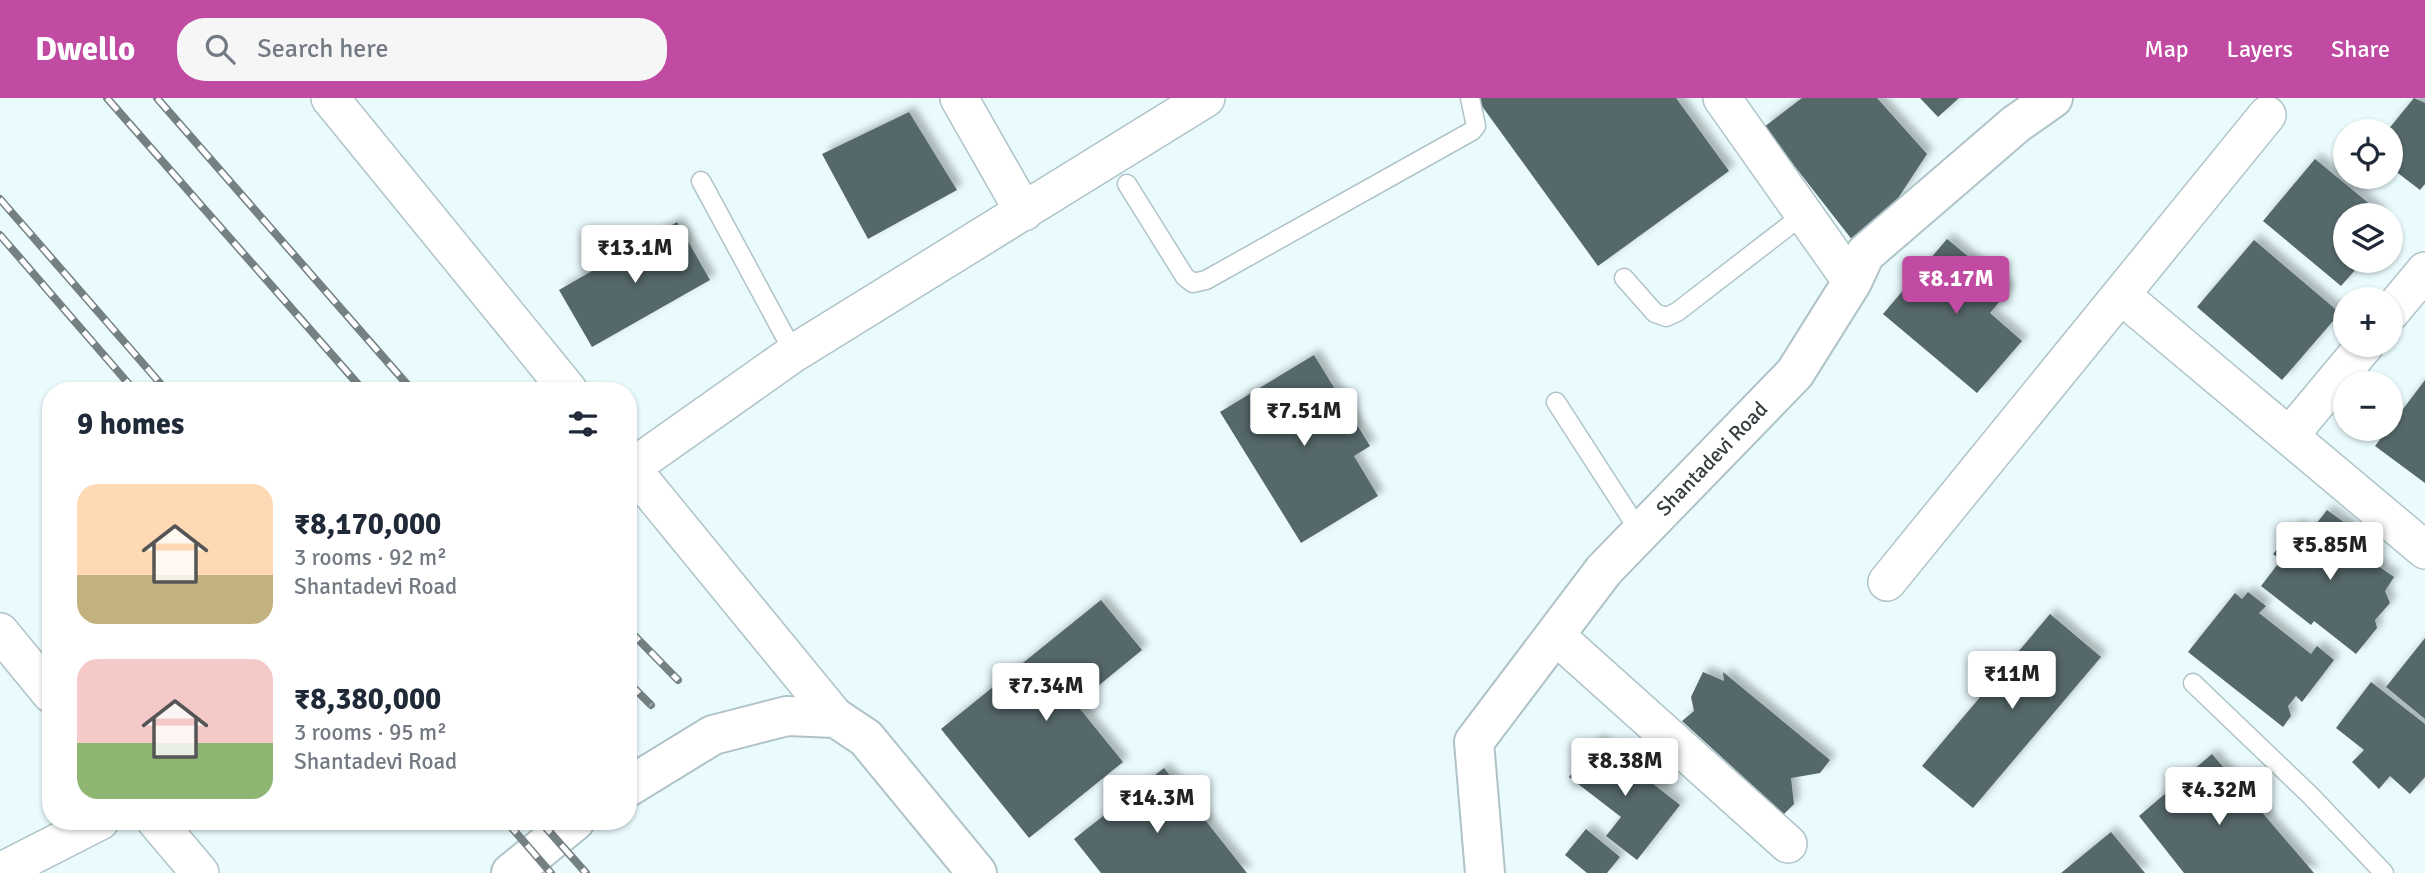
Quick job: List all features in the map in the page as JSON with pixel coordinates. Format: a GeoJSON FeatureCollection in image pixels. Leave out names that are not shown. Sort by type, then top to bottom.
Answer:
{"type":"FeatureCollection","features":[{"type":"Feature","properties":{"kind":"main road","name":"Shantadevi Road"},"geometry":{"type":"LineString","coordinates":[[1485,873],[1474,742],[1604,569],[1795,373],[1852,282],[1865,254],[2016,124],[2053,98]]}},
{"type":"Feature","properties":{"kind":"main road"},"geometry":{"type":"LineString","coordinates":[[637,782],[713,734],[786,716],[836,718],[866,738],[976,873]]}},
{"type":"Feature","properties":{"kind":"main road"},"geometry":{"type":"LineString","coordinates":[[511,873],[564,830]]}},
{"type":"Feature","properties":{"kind":"street"},"geometry":{"type":"LineString","coordinates":[[330,98],[561,382]]}},
{"type":"Feature","properties":{"kind":"street"},"geometry":{"type":"LineString","coordinates":[[959,98],[1024,212]]}},
{"type":"Feature","properties":{"kind":"street"},"geometry":{"type":"LineString","coordinates":[[637,461],[794,353],[1206,98]]}},
{"type":"Feature","properties":{"kind":"street"},"geometry":{"type":"LineString","coordinates":[[1722,98],[1852,282]]}},
{"type":"Feature","properties":{"kind":"street"},"geometry":{"type":"LineString","coordinates":[[1887,582],[2267,115]]}},
{"type":"Feature","properties":{"kind":"street"},"geometry":{"type":"LineString","coordinates":[[2403,297],[2425,271]]}},
{"type":"Feature","properties":{"kind":"street"},"geometry":{"type":"LineString","coordinates":[[2121,295],[2425,550]]}},
{"type":"Feature","properties":{"kind":"street"},"geometry":{"type":"LineString","coordinates":[[2290,435],[2355,357]]}},
{"type":"Feature","properties":{"kind":"street"},"geometry":{"type":"LineString","coordinates":[[637,475],[836,718]]}},
{"type":"Feature","properties":{"kind":"street"},"geometry":{"type":"LineString","coordinates":[[0,632],[42,683]]}},
{"type":"Feature","properties":{"kind":"street"},"geometry":{"type":"LineString","coordinates":[[1555,635],[1788,844]]}},
{"type":"Feature","properties":{"kind":"street"},"geometry":{"type":"LineString","coordinates":[[0,872],[82,830]]}},
{"type":"Feature","properties":{"kind":"street"},"geometry":{"type":"LineString","coordinates":[[164,830],[200,873]]}},
{"type":"Feature","properties":{"kind":"lane"},"geometry":{"type":"LineString","coordinates":[[1128,184],[1185,277],[1193,283],[1206,280],[1472,131],[1476,126],[1470,98]]}},
{"type":"Feature","properties":{"kind":"lane"},"geometry":{"type":"LineString","coordinates":[[701,181],[794,353]]}},
{"type":"Feature","properties":{"kind":"lane"},"geometry":{"type":"LineString","coordinates":[[1623,278],[1655,313],[1665,317],[1677,312],[1804,214]]}},
{"type":"Feature","properties":{"kind":"lane"},"geometry":{"type":"LineString","coordinates":[[1556,402],[1640,532]]}},
{"type":"Feature","properties":{"kind":"lane"},"geometry":{"type":"LineString","coordinates":[[2193,683],[2311,796],[2384,873]]}},
{"type":"Feature","properties":{"kind":"building"},"geometry":{"type":"Polygon","coordinates":[[[1476,98],[1676,98],[1729,171],[1598,266],[1476,98]]]}},
{"type":"Feature","properties":{"kind":"building"},"geometry":{"type":"Polygon","coordinates":[[[1802,98],[1877,98],[1927,154],[1887,215],[1853,241],[1764,127],[1802,98]]]}},
{"type":"Feature","properties":{"kind":"building"},"geometry":{"type":"Polygon","coordinates":[[[1920,98],[1959,98],[1938,117],[1920,98]]]}},
{"type":"Feature","properties":{"kind":"building"},"geometry":{"type":"Polygon","coordinates":[[[2414,98],[2425,103],[2425,184],[2420,190],[2403,177],[2403,119],[2397,119],[2414,98]]]}},
{"type":"Feature","properties":{"kind":"building"},"geometry":{"type":"Polygon","coordinates":[[[909,112],[957,190],[868,239],[822,154],[909,112]]]}},
{"type":"Feature","properties":{"kind":"building"},"geometry":{"type":"Polygon","coordinates":[[[2315,159],[2333,174],[2333,189],[2351,189],[2368,203],[2333,203],[2333,273],[2352,273],[2341,286],[2263,221],[2315,159]]]}},
{"type":"Feature","properties":{"kind":"building"},"geometry":{"type":"Polygon","coordinates":[[[677,222],[710,280],[592,347],[559,290],[677,222]]]}},
{"type":"Feature","properties":{"kind":"building"},"geometry":{"type":"Polygon","coordinates":[[[1947,239],[2009,290],[1990,313],[2022,341],[1977,393],[1883,314],[1947,239]]]}},
{"type":"Feature","properties":{"kind":"building"},"geometry":{"type":"Polygon","coordinates":[[[2254,240],[2333,307],[2333,321],[2282,380],[2197,307],[2254,240]]]}},
{"type":"Feature","properties":{"kind":"building"},"geometry":{"type":"Polygon","coordinates":[[[1314,355],[1370,446],[1354,456],[1378,496],[1301,543],[1220,412],[1314,355]]]}},
{"type":"Feature","properties":{"kind":"building"},"geometry":{"type":"Polygon","coordinates":[[[2425,380],[2425,483],[2375,446],[2379,441],[2403,441],[2403,409],[2425,380]]]}},
{"type":"Feature","properties":{"kind":"building"},"geometry":{"type":"Polygon","coordinates":[[[2327,510],[2349,526],[2351,547],[2394,577],[2385,591],[2390,603],[2375,620],[2377,628],[2356,654],[2314,621],[2311,625],[2261,586],[2281,560],[2273,554],[2298,524],[2305,538],[2327,510]]]}},
{"type":"Feature","properties":{"kind":"building"},"geometry":{"type":"Polygon","coordinates":[[[2248,592],[2266,606],[2259,613],[2311,654],[2317,646],[2334,660],[2302,702],[2296,696],[2288,706],[2291,716],[2283,727],[2188,652],[2235,593],[2242,599],[2248,592]]]}},
{"type":"Feature","properties":{"kind":"building"},"geometry":{"type":"Polygon","coordinates":[[[1101,600],[1142,650],[1076,704],[1123,762],[1029,838],[941,729],[1101,600]]]}},
{"type":"Feature","properties":{"kind":"building"},"geometry":{"type":"Polygon","coordinates":[[[2050,614],[2101,657],[1973,808],[1922,766],[2050,614]]]}},
{"type":"Feature","properties":{"kind":"building"},"geometry":{"type":"Polygon","coordinates":[[[2425,638],[2425,719],[2386,687],[2425,638]]]}},
{"type":"Feature","properties":{"kind":"building"},"geometry":{"type":"Polygon","coordinates":[[[1703,672],[1724,681],[1723,672],[1830,760],[1820,773],[1791,778],[1794,804],[1784,814],[1682,721],[1694,711],[1691,697],[1703,672]]]}},
{"type":"Feature","properties":{"kind":"building"},"geometry":{"type":"Polygon","coordinates":[[[2371,682],[2425,724],[2425,777],[2410,794],[2390,776],[2379,789],[2352,762],[2364,750],[2336,728],[2371,682]]]}},
{"type":"Feature","properties":{"kind":"building"},"geometry":{"type":"Polygon","coordinates":[[[1597,740],[1680,805],[1637,860],[1606,836],[1621,817],[1569,777],[1597,740]]]}},
{"type":"Feature","properties":{"kind":"building"},"geometry":{"type":"Polygon","coordinates":[[[2212,754],[2314,873],[2184,873],[2139,816],[2212,754]]]}},
{"type":"Feature","properties":{"kind":"building"},"geometry":{"type":"Polygon","coordinates":[[[1164,768],[1247,873],[1101,873],[1074,839],[1164,768]]]}},
{"type":"Feature","properties":{"kind":"building"},"geometry":{"type":"Polygon","coordinates":[[[1586,829],[1620,857],[1607,873],[1587,873],[1565,855],[1586,829]]]}},
{"type":"Feature","properties":{"kind":"building"},"geometry":{"type":"Polygon","coordinates":[[[2111,832],[2145,873],[2061,873],[2111,832]]]}},
{"type":"Feature","properties":{"kind":"railway"},"geometry":{"type":"LineString","coordinates":[[107,98],[356,382]]}},
{"type":"Feature","properties":{"kind":"railway"},"geometry":{"type":"LineString","coordinates":[[157,98],[405,382]]}},
{"type":"Feature","properties":{"kind":"railway"},"geometry":{"type":"LineString","coordinates":[[0,199],[159,382]]}},
{"type":"Feature","properties":{"kind":"railway"},"geometry":{"type":"LineString","coordinates":[[0,235],[127,382]]}},
{"type":"Feature","properties":{"kind":"railway"},"geometry":{"type":"LineString","coordinates":[[637,638],[678,680]]}},
{"type":"Feature","properties":{"kind":"railway"},"geometry":{"type":"LineString","coordinates":[[637,691],[651,705]]}},
{"type":"Feature","properties":{"kind":"railway"},"geometry":{"type":"LineString","coordinates":[[514,830],[551,873]]}},
{"type":"Feature","properties":{"kind":"railway"},"geometry":{"type":"LineString","coordinates":[[548,830],[586,873]]}}]}
